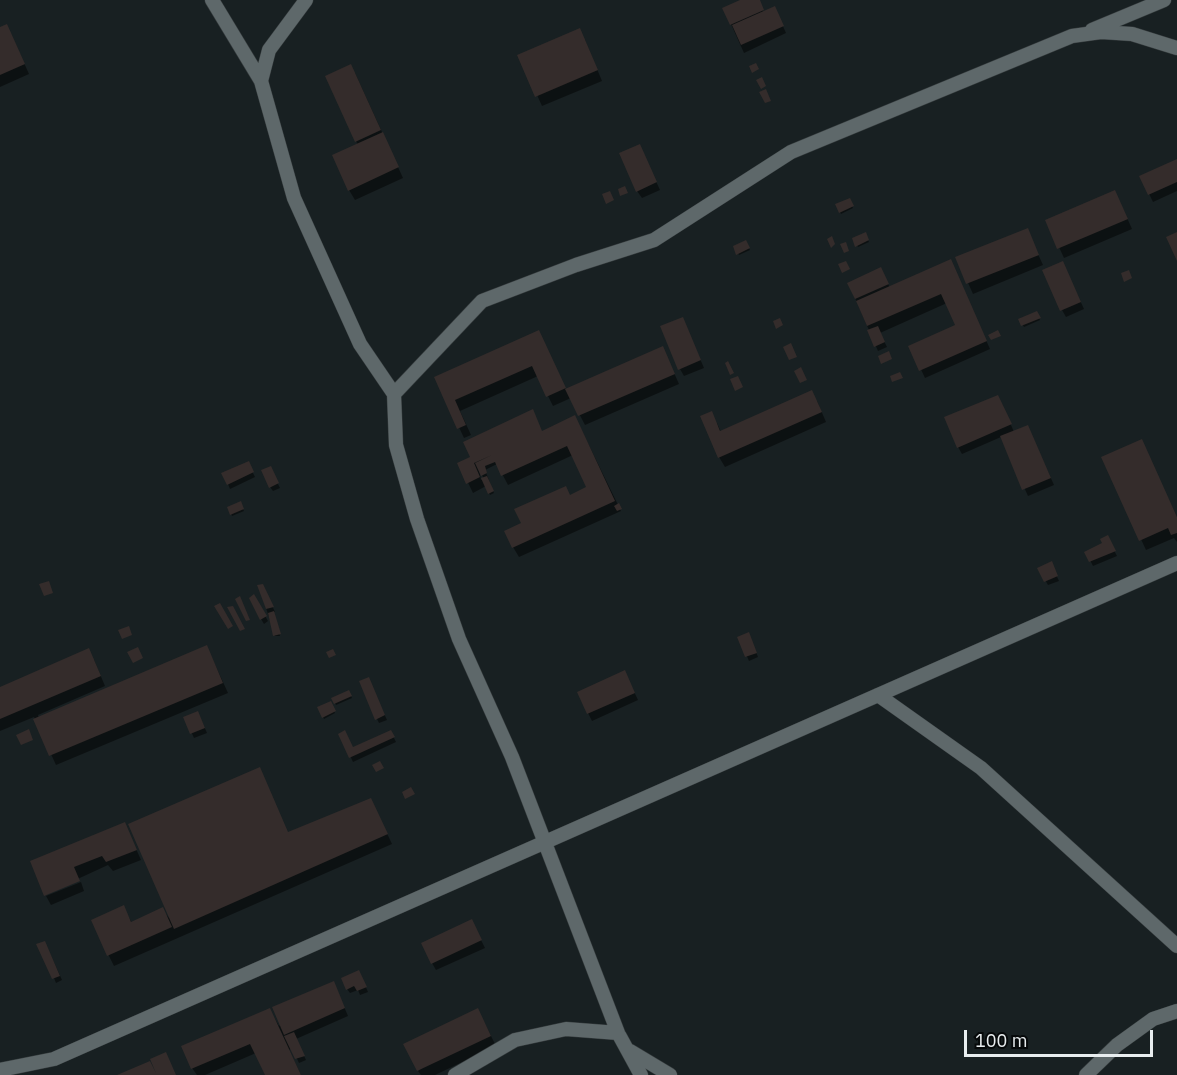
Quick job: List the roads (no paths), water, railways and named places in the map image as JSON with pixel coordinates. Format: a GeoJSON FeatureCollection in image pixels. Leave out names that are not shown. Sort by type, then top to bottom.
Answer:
{"type":"FeatureCollection","features":[{"type":"Feature","properties":{"kind":"street"},"geometry":{"type":"LineString","coordinates":[[212,0],[261,81],[294,198],[360,344],[394,394],[396,445],[417,519],[459,639],[512,757],[618,1033],[630,1051],[641,1075]]}},
{"type":"Feature","properties":{"kind":"street"},"geometry":{"type":"LineString","coordinates":[[261,81],[269,50],[306,0]]}},
{"type":"Feature","properties":{"kind":"street"},"geometry":{"type":"LineString","coordinates":[[394,394],[482,301],[576,265],[654,240],[792,152],[1058,40],[1085,33],[1164,0]]}},
{"type":"Feature","properties":{"kind":"street"},"geometry":{"type":"LineString","coordinates":[[1085,33],[1132,34],[1177,48]]}},
{"type":"Feature","properties":{"kind":"street"},"geometry":{"type":"LineString","coordinates":[[0,1070],[54,1059],[1177,562]]}},
{"type":"Feature","properties":{"kind":"street"},"geometry":{"type":"LineString","coordinates":[[878,695],[981,768],[1177,946]]}},
{"type":"Feature","properties":{"kind":"street"},"geometry":{"type":"LineString","coordinates":[[1086,1075],[1117,1045],[1153,1019],[1177,1011]]}},
{"type":"Feature","properties":{"kind":"street"},"geometry":{"type":"LineString","coordinates":[[455,1075],[515,1040],[566,1029],[618,1033]]}},
{"type":"Feature","properties":{"kind":"street"},"geometry":{"type":"LineString","coordinates":[[630,1051],[670,1075]]}}]}
